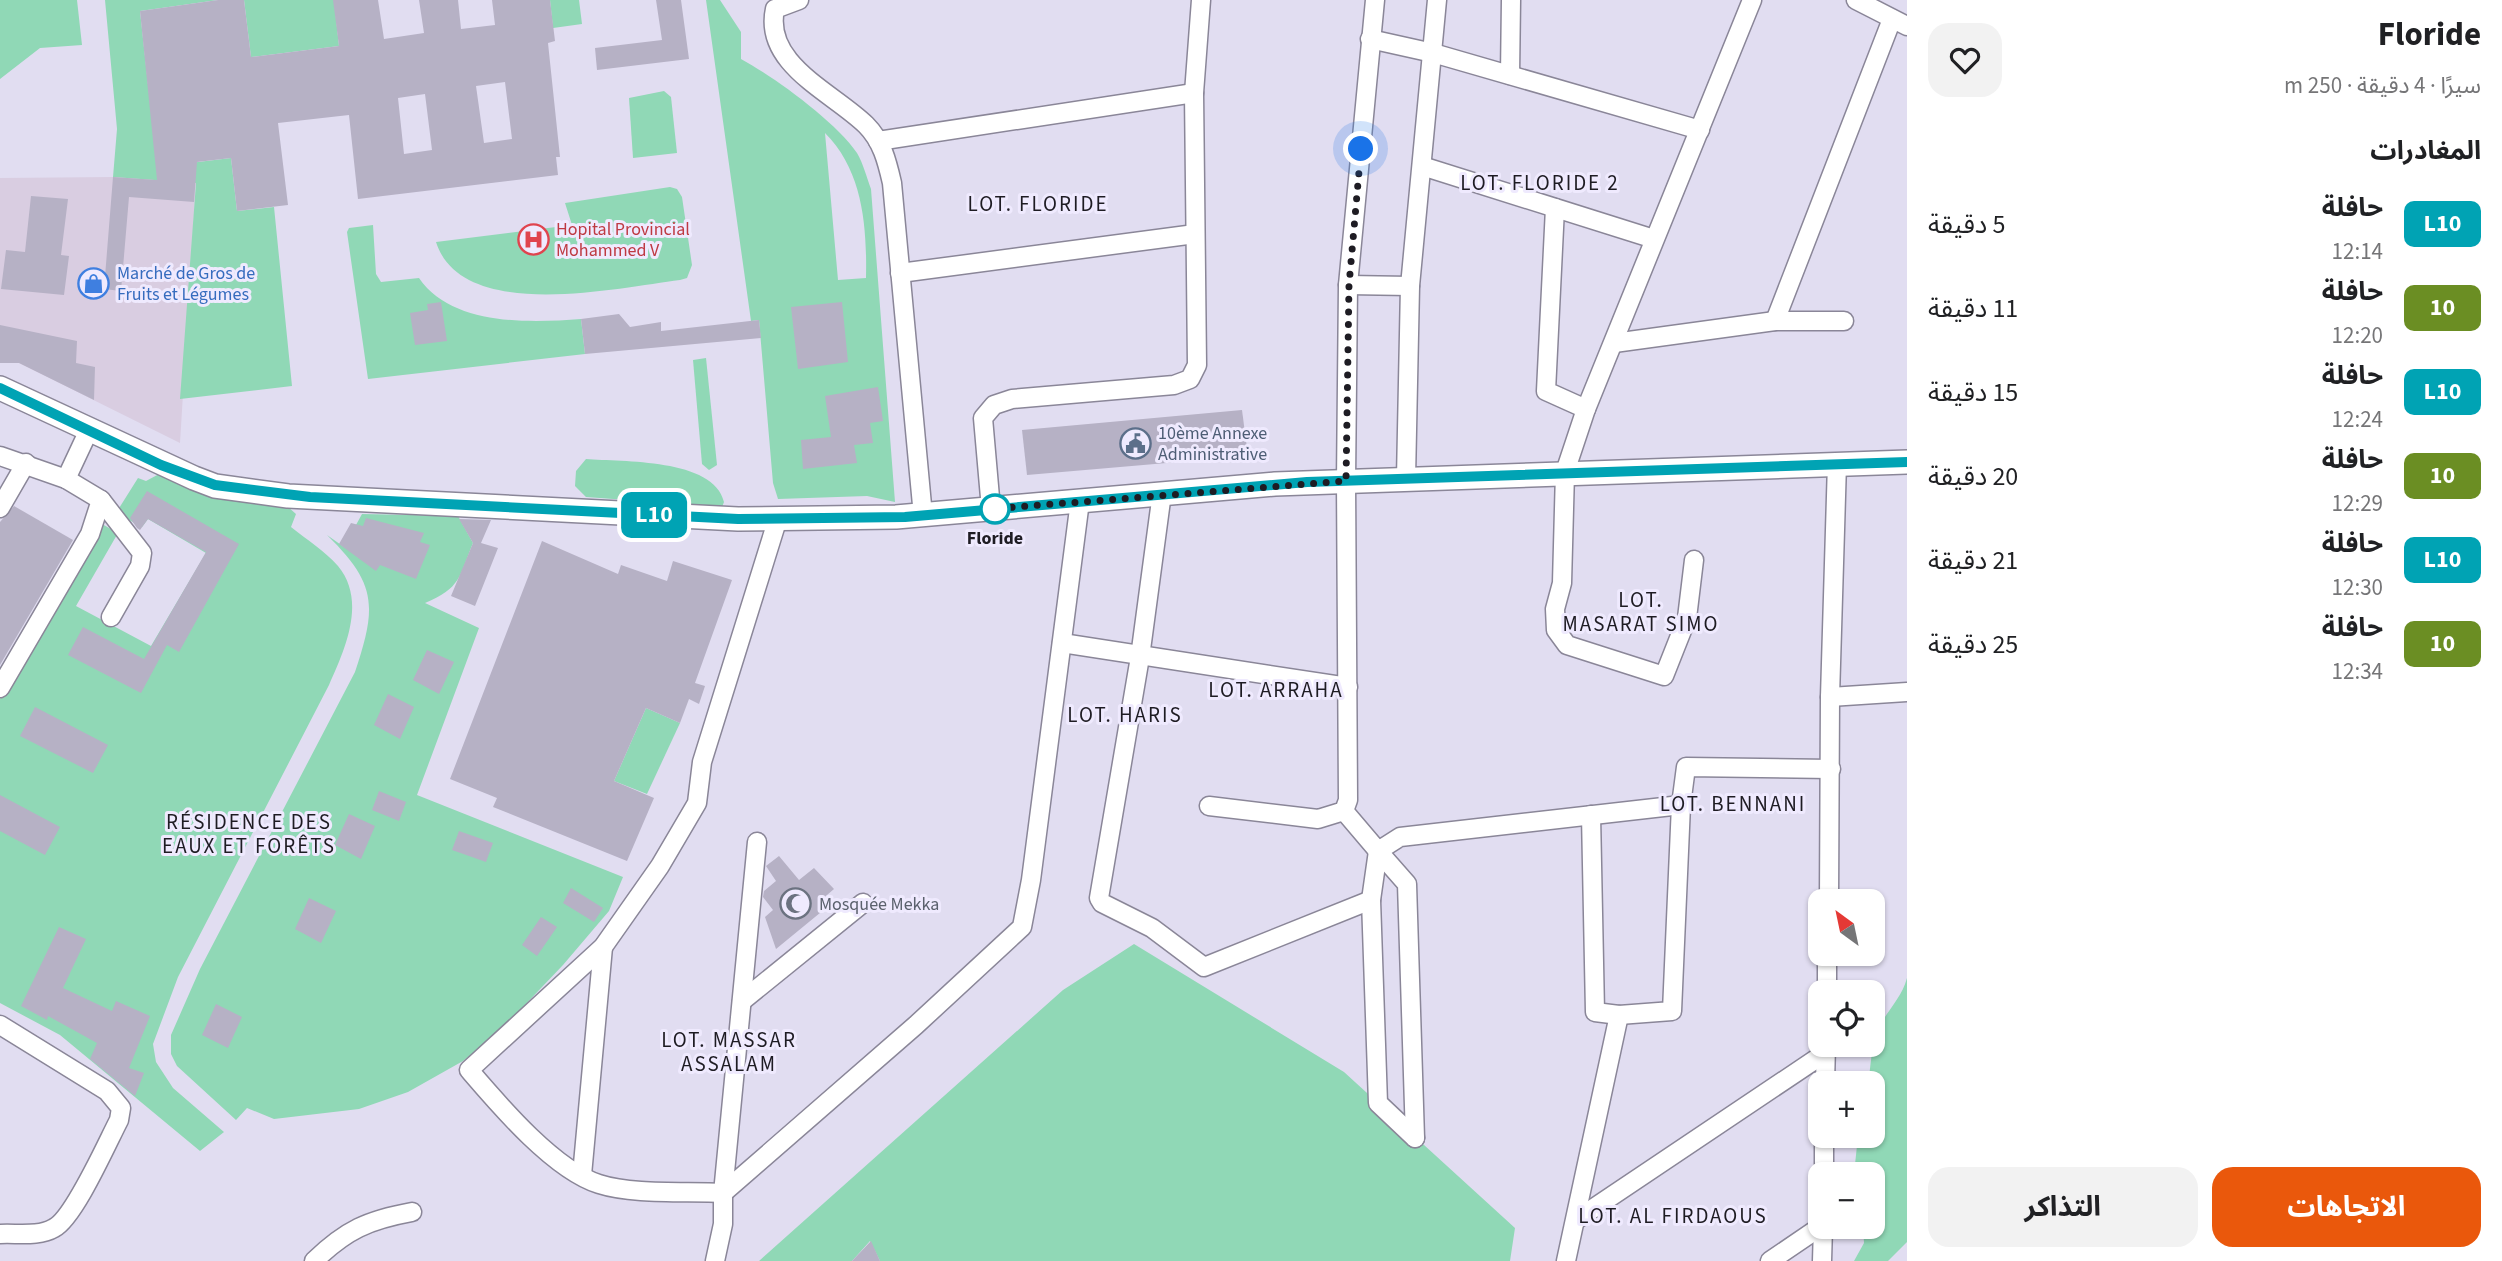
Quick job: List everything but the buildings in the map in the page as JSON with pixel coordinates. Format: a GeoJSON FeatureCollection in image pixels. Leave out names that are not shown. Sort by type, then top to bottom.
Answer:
{"type":"FeatureCollection","features":[{"type":"Feature","properties":{"kind":"street"},"geometry":{"type":"LineString","coordinates":[[799,0],[777,4],[771,26],[782,54],[867,126],[886,153],[892,183],[923,516]]}},
{"type":"Feature","properties":{"kind":"street"},"geometry":{"type":"LineString","coordinates":[[991,509],[983,418],[994,405],[1012,399],[1174,385],[1190,379],[1197,365],[1194,93],[1201,0]]}},
{"type":"Feature","properties":{"kind":"street"},"geometry":{"type":"LineString","coordinates":[[1344,811],[1348,800],[1346,481],[1349,285],[1375,0]]}},
{"type":"Feature","properties":{"kind":"street"},"geometry":{"type":"LineString","coordinates":[[1406,478],[1410,286],[1437,0]]}},
{"type":"Feature","properties":{"kind":"street"},"geometry":{"type":"LineString","coordinates":[[1510,75],[1511,0]]}},
{"type":"Feature","properties":{"kind":"street"},"geometry":{"type":"LineString","coordinates":[[1694,560],[1687,618],[1664,676],[1567,645],[1556,630],[1555,609],[1562,583],[1566,472],[1586,408],[1752,0]]}},
{"type":"Feature","properties":{"kind":"street"},"geometry":{"type":"LineString","coordinates":[[1774,321],[1899,22],[1856,0]]}},
{"type":"Feature","properties":{"kind":"street"},"geometry":{"type":"LineString","coordinates":[[1370,40],[1433,53],[1700,130]]}},
{"type":"Feature","properties":{"kind":"street"},"geometry":{"type":"LineString","coordinates":[[878,141],[1194,93]]}},
{"type":"Feature","properties":{"kind":"street"},"geometry":{"type":"LineString","coordinates":[[1422,166],[1654,240]]}},
{"type":"Feature","properties":{"kind":"street"},"geometry":{"type":"LineString","coordinates":[[1555,208],[1546,391],[1586,408]]}},
{"type":"Feature","properties":{"kind":"street"},"geometry":{"type":"LineString","coordinates":[[901,273],[1195,234]]}},
{"type":"Feature","properties":{"kind":"street"},"geometry":{"type":"LineString","coordinates":[[1349,285],[1410,286]]}},
{"type":"Feature","properties":{"kind":"street"},"geometry":{"type":"LineString","coordinates":[[1614,343],[1774,321],[1844,321]]}},
{"type":"Feature","properties":{"kind":"street"},"geometry":{"type":"LineString","coordinates":[[0,388],[161,465],[215,485],[288,496],[738,519],[923,516],[1162,494],[1406,478],[1907,462]]}},
{"type":"Feature","properties":{"kind":"street"},"geometry":{"type":"LineString","coordinates":[[66,480],[89,430]]}},
{"type":"Feature","properties":{"kind":"street"},"geometry":{"type":"LineString","coordinates":[[0,456],[26,463],[66,480],[101,499],[142,554],[139,566],[111,617]]}},
{"type":"Feature","properties":{"kind":"street"},"geometry":{"type":"LineString","coordinates":[[0,508],[26,463]]}},
{"type":"Feature","properties":{"kind":"street"},"geometry":{"type":"LineString","coordinates":[[1829,889],[1829,696],[1837,463]]}},
{"type":"Feature","properties":{"kind":"street"},"geometry":{"type":"LineString","coordinates":[[1162,494],[1140,657],[1098,894],[1102,903],[1152,928],[1204,967],[1371,900]]}},
{"type":"Feature","properties":{"kind":"street"},"geometry":{"type":"LineString","coordinates":[[0,688],[90,534],[101,499]]}},
{"type":"Feature","properties":{"kind":"street"},"geometry":{"type":"LineString","coordinates":[[778,518],[702,762],[696,803],[660,866],[603,947],[469,1070],[513,1121],[582,1175],[599,1184],[723,1193],[916,1025],[1022,927],[1031,880],[1080,501]]}},
{"type":"Feature","properties":{"kind":"street"},"geometry":{"type":"LineString","coordinates":[[1062,643],[1349,687]]}},
{"type":"Feature","properties":{"kind":"street"},"geometry":{"type":"LineString","coordinates":[[1829,696],[1907,692]]}},
{"type":"Feature","properties":{"kind":"street"},"geometry":{"type":"LineString","coordinates":[[1591,815],[1595,1012],[1619,1015],[1672,1011],[1681,805],[1686,767],[1831,769]]}},
{"type":"Feature","properties":{"kind":"street"},"geometry":{"type":"LineString","coordinates":[[1378,850],[1400,837],[1681,805]]}},
{"type":"Feature","properties":{"kind":"street"},"geometry":{"type":"LineString","coordinates":[[1209,806],[1318,819],[1344,811]]}},
{"type":"Feature","properties":{"kind":"street"},"geometry":{"type":"LineString","coordinates":[[1344,811],[1378,850],[1407,884],[1415,1138],[1378,1103],[1371,900],[1378,850]]}},
{"type":"Feature","properties":{"kind":"street"},"geometry":{"type":"LineString","coordinates":[[715,1261],[723,1224],[723,1193],[757,842]]}},
{"type":"Feature","properties":{"kind":"street"},"geometry":{"type":"LineString","coordinates":[[742,1001],[863,903]]}},
{"type":"Feature","properties":{"kind":"street"},"geometry":{"type":"LineString","coordinates":[[582,1175],[603,947]]}},
{"type":"Feature","properties":{"kind":"street"},"geometry":{"type":"LineString","coordinates":[[1566,1261],[1619,1015]]}},
{"type":"Feature","properties":{"kind":"street"},"geometry":{"type":"LineString","coordinates":[[0,1234],[41,1233],[56,1228],[69,1215],[119,1120],[121,1108],[107,1091],[2,1030]]}},
{"type":"Feature","properties":{"kind":"street"},"geometry":{"type":"LineString","coordinates":[[1576,1220],[1814,1057]]}},
{"type":"Feature","properties":{"kind":"street"},"geometry":{"type":"LineString","coordinates":[[314,1261],[354,1228],[378,1218],[412,1212]]}},
{"type":"Feature","properties":{"kind":"street"},"geometry":{"type":"LineString","coordinates":[[1770,1261],[1808,1236]]}},
{"type":"Feature","properties":{"kind":"street"},"geometry":{"type":"LineString","coordinates":[[1821,1239],[1822,1261]]}},
{"type":"Feature","properties":{"kind":"shaded area","name":"Marché de Gros de Fruits et Légumes"},"geometry":{"type":"Polygon","coordinates":[[[113,177],[196,182],[180,443],[19,363],[0,363],[0,178],[113,177]]]}},
{"type":"Feature","properties":{"kind":"green space"},"geometry":{"type":"Polygon","coordinates":[[[0,0],[77,0],[82,45],[40,48],[0,79],[0,0]]]}},
{"type":"Feature","properties":{"kind":"green space"},"geometry":{"type":"Polygon","coordinates":[[[105,0],[218,0],[140,11],[157,167],[231,158],[237,211],[274,207],[292,386],[180,399],[196,183],[113,177],[117,129],[105,0]]]}},
{"type":"Feature","properties":{"kind":"green space"},"geometry":{"type":"Polygon","coordinates":[[[244,0],[334,0],[339,46],[251,57],[244,0]]]}},
{"type":"Feature","properties":{"kind":"green space"},"geometry":{"type":"Polygon","coordinates":[[[550,0],[579,0],[582,24],[553,28],[550,0]]]}},
{"type":"Feature","properties":{"kind":"green space"},"geometry":{"type":"Polygon","coordinates":[[[706,0],[720,0],[741,32],[741,59],[786,88],[834,127],[857,153],[863,166],[871,189],[895,502],[867,496],[778,499],[773,483],[759,320],[751,321],[706,0]],[[825,133],[838,280],[866,278],[860,200],[848,164],[825,133]]]}},
{"type":"Feature","properties":{"kind":"green space"},"geometry":{"type":"Polygon","coordinates":[[[664,91],[671,97],[677,153],[633,158],[629,98],[664,91]]]}},
{"type":"Feature","properties":{"kind":"green space"},"geometry":{"type":"Polygon","coordinates":[[[670,187],[677,189],[682,197],[692,265],[687,278],[680,280],[582,293],[508,292],[476,283],[451,267],[436,242],[572,225],[565,203],[670,187]]]}},
{"type":"Feature","properties":{"kind":"green space"},"geometry":{"type":"Polygon","coordinates":[[[373,225],[376,274],[381,282],[419,278],[433,294],[451,305],[493,318],[538,321],[581,319],[585,354],[368,379],[347,232],[349,228],[373,225]]]}},
{"type":"Feature","properties":{"kind":"green space"},"geometry":{"type":"Polygon","coordinates":[[[706,358],[717,465],[709,470],[702,464],[693,360],[706,358]]]}},
{"type":"Feature","properties":{"kind":"green space"},"geometry":{"type":"Polygon","coordinates":[[[586,459],[643,462],[685,470],[703,477],[717,488],[724,502],[722,507],[586,497],[575,486],[576,471],[586,459]]]}},
{"type":"Feature","properties":{"kind":"green space"},"geometry":{"type":"Polygon","coordinates":[[[161,473],[287,506],[296,514],[291,527],[322,550],[347,580],[352,610],[347,641],[329,685],[178,977],[153,1044],[156,1062],[173,1088],[224,1132],[200,1151],[60,1035],[0,1003],[0,699],[102,524],[118,533],[76,606],[151,646],[206,553],[148,519],[142,527],[116,513],[138,478],[146,481],[161,473]]]}},
{"type":"Feature","properties":{"kind":"green space"},"geometry":{"type":"Polygon","coordinates":[[[362,514],[458,516],[473,543],[457,580],[446,592],[425,603],[479,628],[417,795],[623,877],[609,911],[563,965],[501,1030],[463,1061],[408,1092],[359,1109],[274,1119],[247,1108],[236,1120],[177,1066],[171,1054],[171,1035],[200,969],[355,672],[367,630],[368,597],[356,568],[327,535],[344,547],[362,514]]]}},
{"type":"Feature","properties":{"kind":"green space"},"geometry":{"type":"Polygon","coordinates":[[[646,708],[680,723],[647,794],[614,781],[646,708]]]}},
{"type":"Feature","properties":{"kind":"green space"},"geometry":{"type":"Polygon","coordinates":[[[1134,944],[1344,1072],[1515,1228],[1510,1261],[880,1261],[870,1241],[852,1261],[759,1261],[1063,990],[1134,944]]]}},
{"type":"Feature","properties":{"kind":"green space"},"geometry":{"type":"Polygon","coordinates":[[[1907,978],[1907,1242],[1888,1261],[1854,1261],[1864,1239],[1885,1239],[1885,1162],[1855,1162],[1857,1148],[1885,1148],[1885,1071],[1870,1071],[1871,1057],[1885,1057],[1885,1017],[1907,978]]]}},
{"type":"Feature","properties":{"kind":"bus line","name":"L10"},"geometry":{"type":"LineString","coordinates":[[0,388],[161,465],[215,485],[288,496],[738,519],[905,517],[1307,482],[1907,462]]}},
{"type":"Feature","properties":{"kind":"place","name":"Hopital Provincial Mohammed V"},"geometry":{"type":"Point","coordinates":[533,239]}},
{"type":"Feature","properties":{"kind":"place","name":"Marché de Gros de Fruits et Légumes"},"geometry":{"type":"Point","coordinates":[94,283]}},
{"type":"Feature","properties":{"kind":"place","name":"10ème Annexe Administrative"},"geometry":{"type":"Point","coordinates":[1135,443]}},
{"type":"Feature","properties":{"kind":"place","name":"Floride"},"geometry":{"type":"Point","coordinates":[995,509]}},
{"type":"Feature","properties":{"kind":"place","name":"Mosquée Mekka"},"geometry":{"type":"Point","coordinates":[796,904]}},
{"type":"Feature","properties":{"kind":"district","name":"LOT. FLORIDE 2"},"geometry":{"type":"Point","coordinates":[1540,183]}},
{"type":"Feature","properties":{"kind":"district","name":"LOT. FLORIDE"},"geometry":{"type":"Point","coordinates":[1038,204]}},
{"type":"Feature","properties":{"kind":"district","name":"LOT. MASARAT SIMO"},"geometry":{"type":"Point","coordinates":[1641,612]}},
{"type":"Feature","properties":{"kind":"district","name":"LOT. ARRAHA"},"geometry":{"type":"Point","coordinates":[1276,690]}},
{"type":"Feature","properties":{"kind":"district","name":"LOT. HARIS"},"geometry":{"type":"Point","coordinates":[1125,715]}},
{"type":"Feature","properties":{"kind":"district","name":"LOT. BENNANI"},"geometry":{"type":"Point","coordinates":[1733,804]}},
{"type":"Feature","properties":{"kind":"district","name":"RÉSIDENCE DES EAUX ET FORÊTS"},"geometry":{"type":"Point","coordinates":[249,834]}},
{"type":"Feature","properties":{"kind":"district","name":"LOT. MASSAR ASSALAM"},"geometry":{"type":"Point","coordinates":[729,1052]}},
{"type":"Feature","properties":{"kind":"district","name":"LOT. AL FIRDAOUS"},"geometry":{"type":"Point","coordinates":[1673,1216]}},
{"type":"Feature","properties":{"kind":"route"},"geometry":{"type":"LineString","coordinates":[[995,509],[991,509],[1275,484],[1346,481],[1349,285],[1361,149]]}}]}
